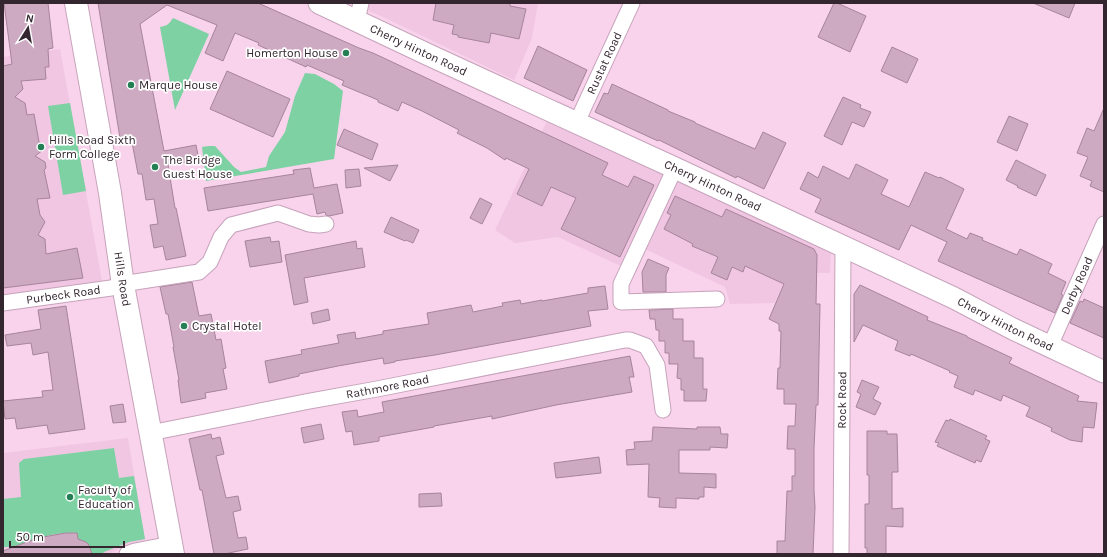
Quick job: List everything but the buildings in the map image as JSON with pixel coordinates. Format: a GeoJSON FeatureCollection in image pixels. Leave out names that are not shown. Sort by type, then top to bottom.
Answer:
{"type":"FeatureCollection","features":[{"type":"Feature","properties":{"kind":"main road","name":"Hills Road"},"geometry":{"type":"LineString","coordinates":[[76,3],[110,192],[123,286],[172,549]]}},
{"type":"Feature","properties":{"kind":"street","name":"Cherry Hinton Road"},"geometry":{"type":"LineString","coordinates":[[319,3],[359,12],[431,56],[577,122],[954,298],[1013,329],[1104,372]]}},
{"type":"Feature","properties":{"kind":"street","name":"Rustat Road"},"geometry":{"type":"LineString","coordinates":[[577,122],[632,3]]}},
{"type":"Feature","properties":{"kind":"street"},"geometry":{"type":"LineString","coordinates":[[675,168],[621,284],[620,302],[717,299]]}},
{"type":"Feature","properties":{"kind":"street","name":"Purbeck Road"},"geometry":{"type":"LineString","coordinates":[[3,304],[111,288],[134,282],[199,272],[210,262],[221,237],[231,226],[278,213],[309,224],[326,224]]}},
{"type":"Feature","properties":{"kind":"street","name":"Derby Road"},"geometry":{"type":"LineString","coordinates":[[1050,346],[1104,224]]}},
{"type":"Feature","properties":{"kind":"street","name":"Rock Road"},"geometry":{"type":"LineString","coordinates":[[841,554],[843,246]]}},
{"type":"Feature","properties":{"kind":"street","name":"Rathmore Road"},"geometry":{"type":"LineString","coordinates":[[150,433],[625,340],[630,340],[646,346],[657,365],[663,410]]}},
{"type":"Feature","properties":{"kind":"street"},"geometry":{"type":"LineString","coordinates":[[127,554],[135,551],[172,549]]}},
{"type":"Feature","properties":{"kind":"shaded area"},"geometry":{"type":"Polygon","coordinates":[[[351,3],[538,3],[532,38],[514,80],[351,3]]]}},
{"type":"Feature","properties":{"kind":"shaded area","name":"Hills Road Sixth Form College"},"geometry":{"type":"Polygon","coordinates":[[[60,49],[102,281],[3,295],[3,57],[60,49]]]}},
{"type":"Feature","properties":{"kind":"shaded area"},"geometry":{"type":"Polygon","coordinates":[[[557,100],[832,231],[830,273],[789,273],[775,303],[730,304],[725,287],[645,249],[636,273],[558,237],[515,243],[495,230],[557,100]]]}},
{"type":"Feature","properties":{"kind":"shaded area","name":"Faculty of Education"},"geometry":{"type":"Polygon","coordinates":[[[128,438],[145,540],[129,544],[108,554],[3,554],[3,453],[128,438]]]}},
{"type":"Feature","properties":{"kind":"green space"},"geometry":{"type":"Polygon","coordinates":[[[173,18],[209,34],[175,110],[160,27],[168,24],[173,18]]]}},
{"type":"Feature","properties":{"kind":"green space"},"geometry":{"type":"Polygon","coordinates":[[[305,73],[315,74],[334,84],[343,91],[334,159],[206,181],[202,147],[215,146],[234,167],[241,172],[266,167],[269,156],[285,132],[295,96],[305,73]]]}},
{"type":"Feature","properties":{"kind":"green space"},"geometry":{"type":"Polygon","coordinates":[[[70,103],[86,191],[63,195],[48,106],[70,103]]]}},
{"type":"Feature","properties":{"kind":"green space","name":"Faculty of Education"},"geometry":{"type":"Polygon","coordinates":[[[114,448],[119,478],[134,476],[145,539],[129,542],[102,554],[90,554],[89,545],[86,542],[78,541],[77,533],[55,534],[18,545],[3,547],[3,499],[21,497],[19,463],[24,459],[114,448]]]}},
{"type":"Feature","properties":{"kind":"place","name":"Homerton House"},"geometry":{"type":"Point","coordinates":[346,53]}},
{"type":"Feature","properties":{"kind":"place","name":"Marque House"},"geometry":{"type":"Point","coordinates":[131,85]}},
{"type":"Feature","properties":{"kind":"place","name":"Hills Road Sixth Form College"},"geometry":{"type":"Point","coordinates":[41,147]}},
{"type":"Feature","properties":{"kind":"place","name":"The Bridge Guest House"},"geometry":{"type":"Point","coordinates":[155,167]}},
{"type":"Feature","properties":{"kind":"place","name":"Crystal Hotel"},"geometry":{"type":"Point","coordinates":[184,326]}},
{"type":"Feature","properties":{"kind":"place","name":"Faculty of Education"},"geometry":{"type":"Point","coordinates":[70,497]}}]}
